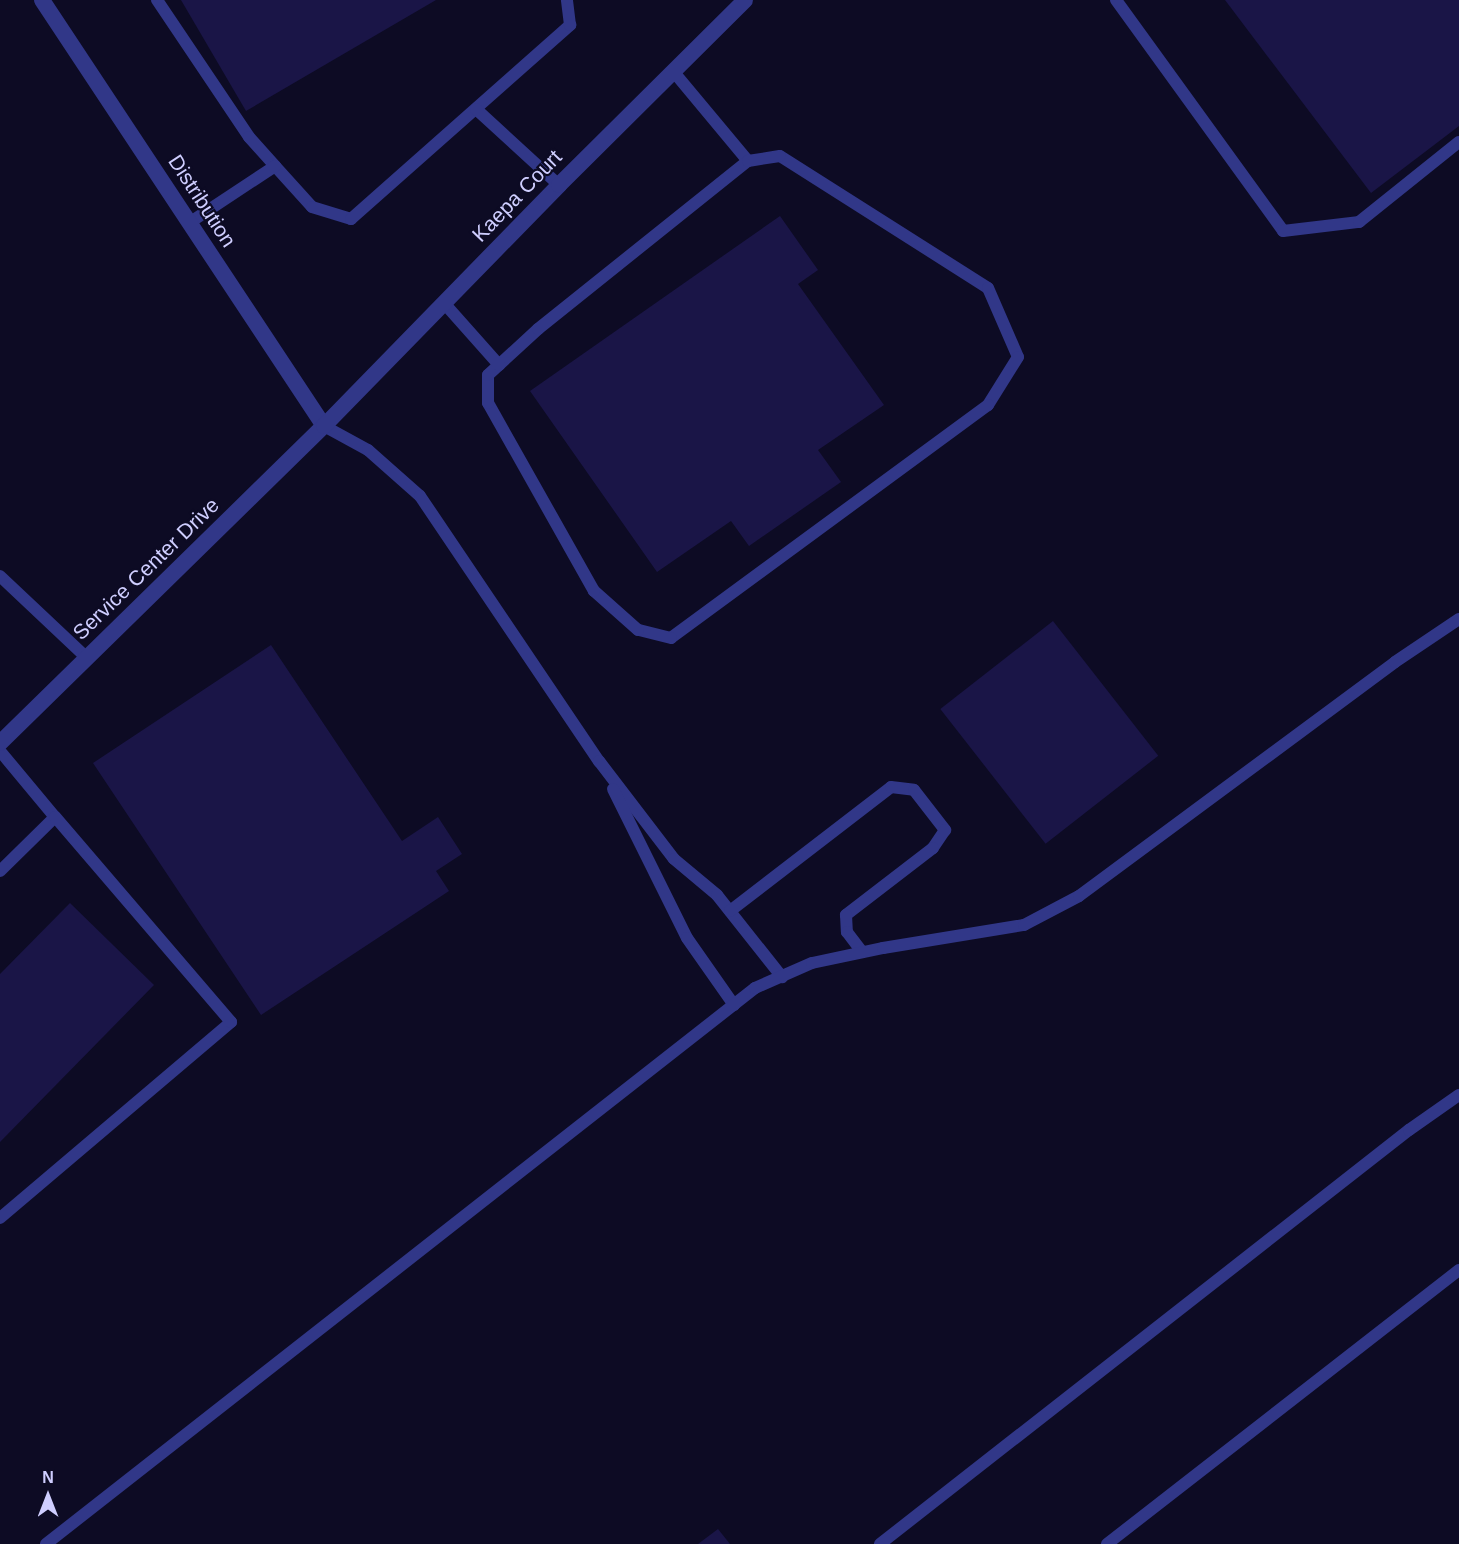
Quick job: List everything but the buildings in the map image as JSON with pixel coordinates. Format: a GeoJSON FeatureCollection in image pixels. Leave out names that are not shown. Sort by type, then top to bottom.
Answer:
{"type":"FeatureCollection","features":[{"type":"Feature","properties":{"kind":"street","name":"Distribution"},"geometry":{"type":"LineString","coordinates":[[42,0],[324,426]]}},
{"type":"Feature","properties":{"kind":"street","name":"Kaepa Court"},"geometry":{"type":"LineString","coordinates":[[324,426],[559,185],[745,0]]}},
{"type":"Feature","properties":{"kind":"street","name":"Service Center Drive"},"geometry":{"type":"LineString","coordinates":[[0,743],[324,426]]}},
{"type":"Feature","properties":{"kind":"lane"},"geometry":{"type":"LineString","coordinates":[[157,0],[249,136],[274,166],[312,207],[351,219],[570,25],[567,0]]}},
{"type":"Feature","properties":{"kind":"lane"},"geometry":{"type":"LineString","coordinates":[[1116,0],[1283,231],[1359,222],[1459,142]]}},
{"type":"Feature","properties":{"kind":"lane"},"geometry":{"type":"LineString","coordinates":[[673,71],[748,161]]}},
{"type":"Feature","properties":{"kind":"lane"},"geometry":{"type":"LineString","coordinates":[[476,109],[559,185]]}},
{"type":"Feature","properties":{"kind":"lane"},"geometry":{"type":"LineString","coordinates":[[780,156],[988,288],[1017,357],[988,405],[670,638],[638,630],[594,591],[488,403],[488,375],[538,329],[748,161],[780,156]]}},
{"type":"Feature","properties":{"kind":"lane"},"geometry":{"type":"LineString","coordinates":[[189,223],[274,166]]}},
{"type":"Feature","properties":{"kind":"lane"},"geometry":{"type":"LineString","coordinates":[[444,303],[499,365]]}},
{"type":"Feature","properties":{"kind":"lane"},"geometry":{"type":"LineString","coordinates":[[324,426],[368,450],[420,496],[599,761],[674,860],[717,895],[782,977]]}},
{"type":"Feature","properties":{"kind":"lane"},"geometry":{"type":"LineString","coordinates":[[0,576],[87,658]]}},
{"type":"Feature","properties":{"kind":"lane"},"geometry":{"type":"LineString","coordinates":[[46,1544],[755,988],[812,963],[862,952],[1024,926],[1078,896],[1395,662],[1459,619]]}},
{"type":"Feature","properties":{"kind":"lane"},"geometry":{"type":"LineString","coordinates":[[0,751],[231,1022],[0,1218]]}},
{"type":"Feature","properties":{"kind":"lane"},"geometry":{"type":"LineString","coordinates":[[599,761],[687,938],[734,1005]]}},
{"type":"Feature","properties":{"kind":"lane"},"geometry":{"type":"LineString","coordinates":[[730,911],[891,787],[914,790],[945,830],[933,848],[846,915],[848,932],[862,952]]}},
{"type":"Feature","properties":{"kind":"lane"},"geometry":{"type":"LineString","coordinates":[[0,871],[55,817]]}},
{"type":"Feature","properties":{"kind":"lane"},"geometry":{"type":"LineString","coordinates":[[880,1544],[1409,1130],[1459,1095]]}},
{"type":"Feature","properties":{"kind":"lane"},"geometry":{"type":"LineString","coordinates":[[1107,1544],[1459,1270]]}}]}
